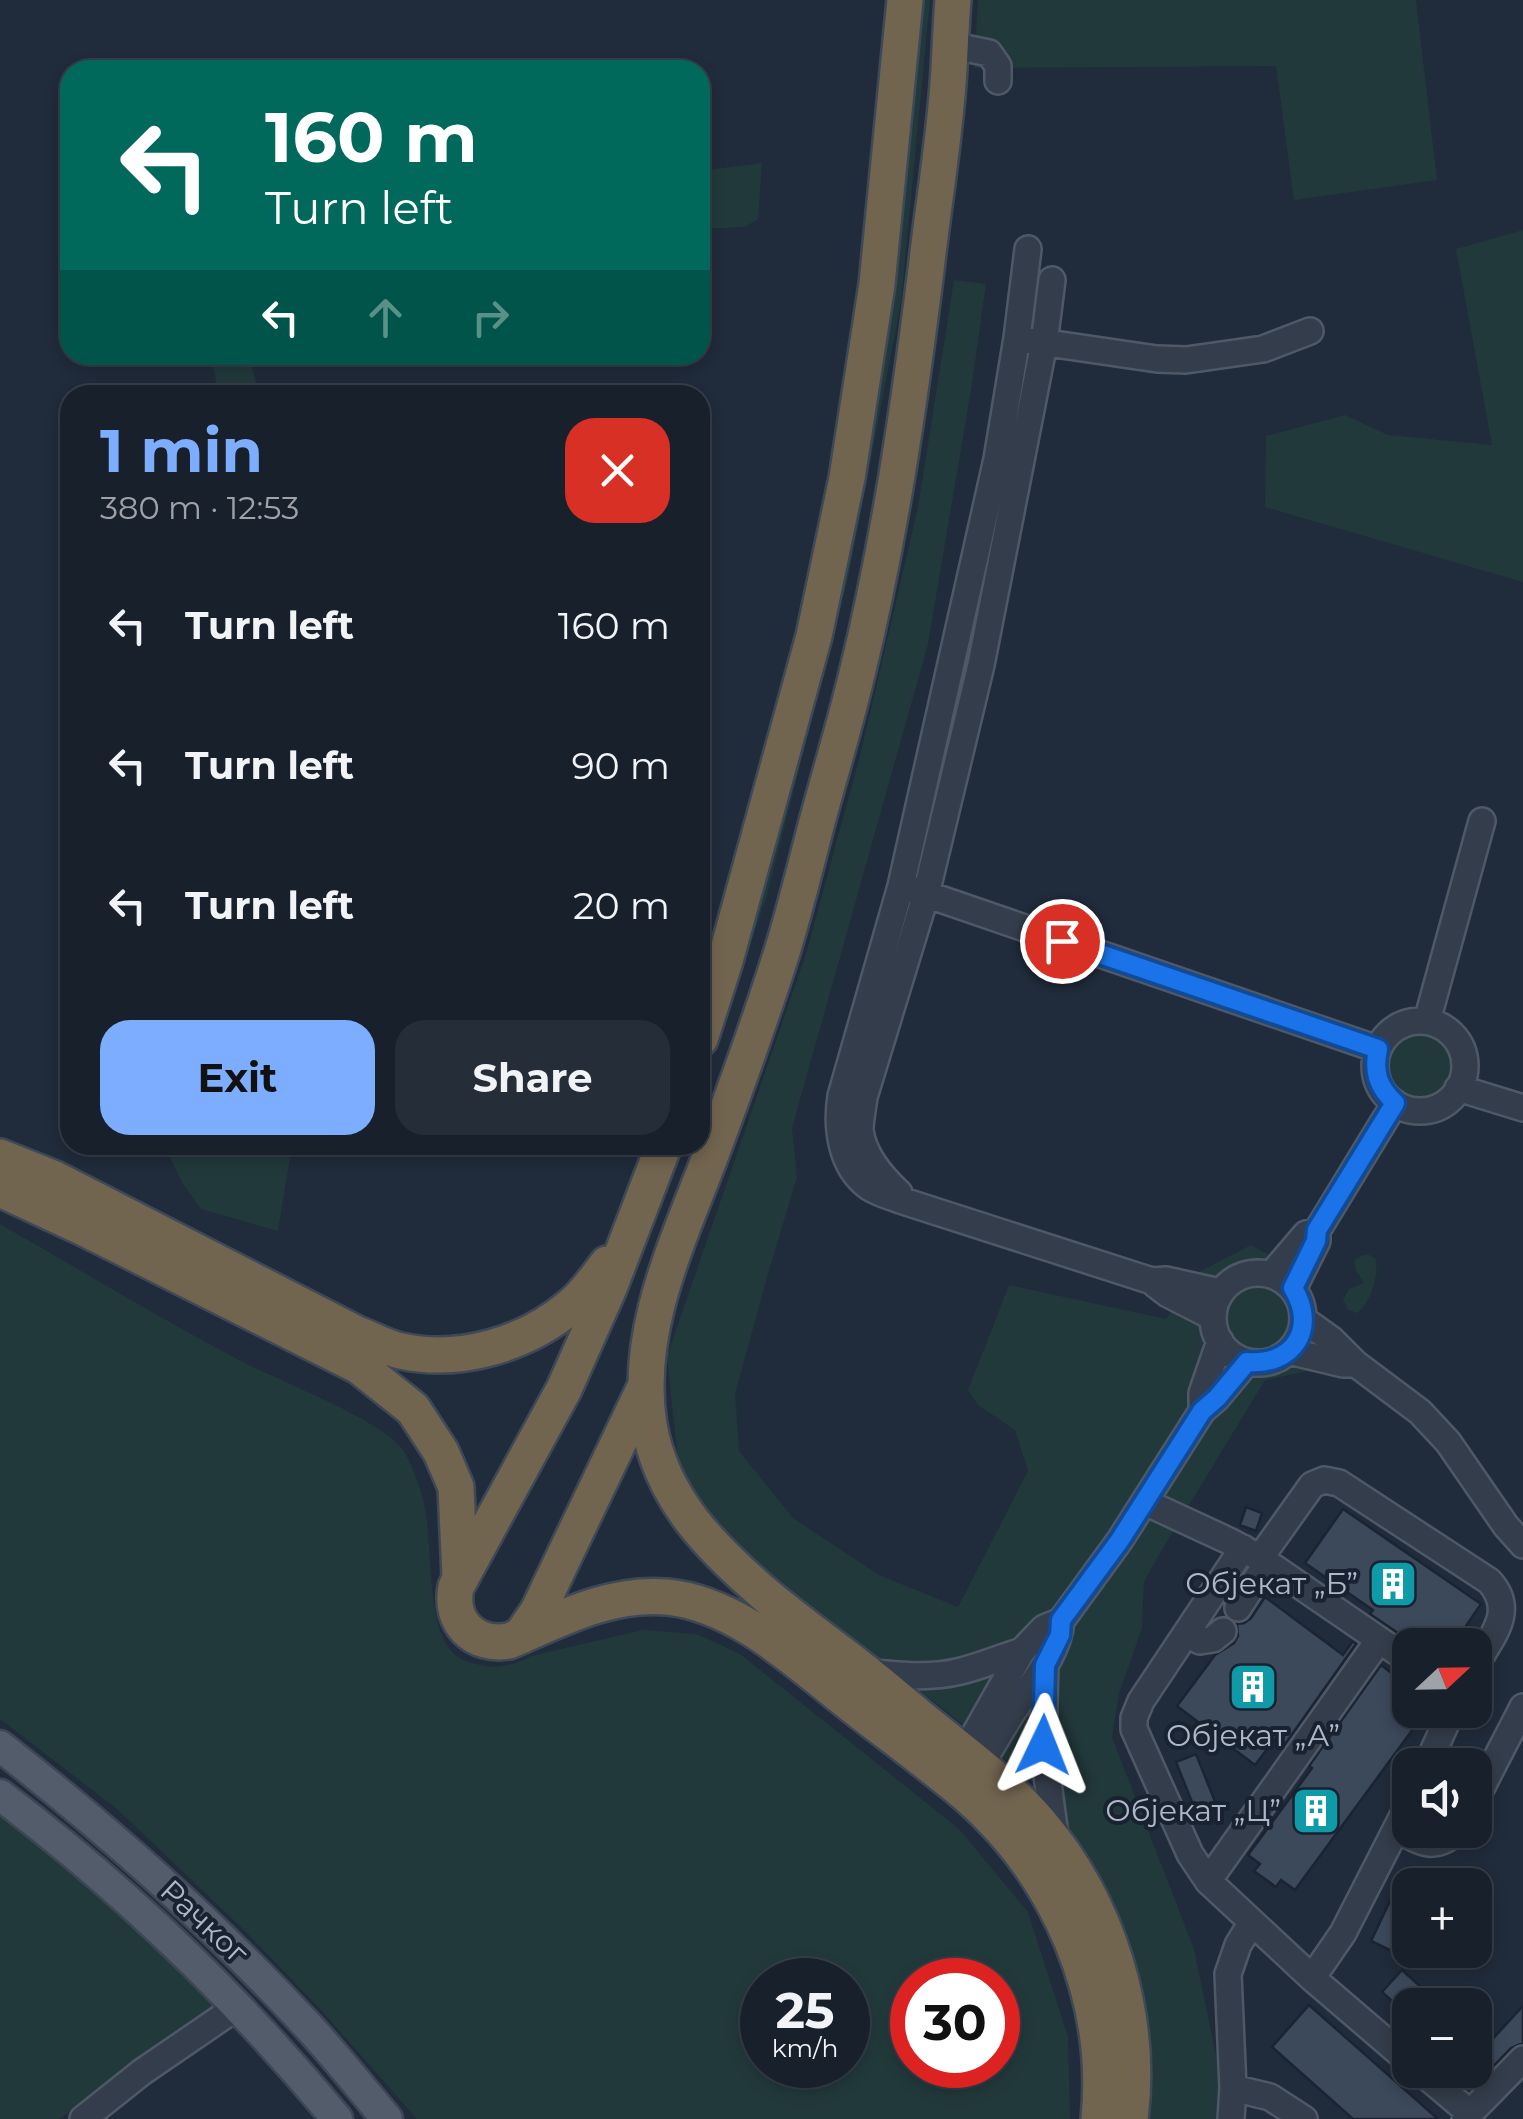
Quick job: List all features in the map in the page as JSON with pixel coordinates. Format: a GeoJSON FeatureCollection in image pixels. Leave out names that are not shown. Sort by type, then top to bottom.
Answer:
{"type":"FeatureCollection","features":[{"type":"Feature","properties":{"kind":"highway"},"geometry":{"type":"LineString","coordinates":[[710,1009],[814,636],[847,478],[877,284],[905,0]]}},
{"type":"Feature","properties":{"kind":"highway"},"geometry":{"type":"LineString","coordinates":[[953,0],[946,104],[911,390],[857,676],[783,949],[661,1289],[652,1327],[646,1385],[657,1457],[675,1498],[692,1524],[742,1574],[866,1672],[965,1774],[992,1821],[1050,1898],[1076,1950],[1092,1999],[1099,2040],[1098,2119]]}},
{"type":"Feature","properties":{"kind":"highway"},"geometry":{"type":"LineString","coordinates":[[660,1155],[609,1288],[564,1388],[460,1578],[454,1596],[458,1617],[480,1640],[498,1643],[578,1611],[628,1597],[668,1597],[716,1609],[965,1774],[1021,1802],[1079,1878],[1101,1922],[1119,1973],[1132,2053],[1130,2119]]}},
{"type":"Feature","properties":{"kind":"highway"},"geometry":{"type":"LineString","coordinates":[[0,1157],[56,1178],[357,1334],[401,1351],[482,1351],[513,1341],[571,1306],[634,1227]]}},
{"type":"Feature","properties":{"kind":"highway"},"geometry":{"type":"LineString","coordinates":[[0,1190],[358,1366],[413,1409],[442,1452],[456,1487],[460,1578]]}},
{"type":"Feature","properties":{"kind":"highway"},"geometry":{"type":"LineString","coordinates":[[520,1636],[547,1594],[646,1385]]}},
{"type":"Feature","properties":{"kind":"main road","name":"Рачког"},"geometry":{"type":"LineString","coordinates":[[0,1746],[111,1837],[216,1932],[311,2029],[387,2119]]}},
{"type":"Feature","properties":{"kind":"main road","name":"Рачког"},"geometry":{"type":"LineString","coordinates":[[0,1795],[138,1911],[303,2077],[337,2119]]}},
{"type":"Feature","properties":{"kind":"street"},"geometry":{"type":"LineString","coordinates":[[950,44],[988,53],[998,66],[998,80]]}},
{"type":"Feature","properties":{"kind":"street"},"geometry":{"type":"LineString","coordinates":[[914,890],[997,459],[1028,249]]}},
{"type":"Feature","properties":{"kind":"street"},"geometry":{"type":"LineString","coordinates":[[1052,280],[1044,343],[981,665],[914,890],[838,1114],[841,1144],[856,1174],[870,1188],[1152,1281],[1216,1329],[1227,1350],[1247,1362],[1277,1360],[1289,1352],[1302,1332],[1304,1320],[1299,1298],[1282,1282],[1247,1274],[1220,1292],[1215,1306],[1216,1329],[1202,1393],[1202,1411]]}},
{"type":"Feature","properties":{"kind":"street"},"geometry":{"type":"LineString","coordinates":[[1017,338],[1186,360],[1263,349],[1310,331]]}},
{"type":"Feature","properties":{"kind":"street"},"geometry":{"type":"LineString","coordinates":[[1427,1021],[1482,822]]}},
{"type":"Feature","properties":{"kind":"street"},"geometry":{"type":"LineString","coordinates":[[914,890],[1378,1049]]}},
{"type":"Feature","properties":{"kind":"street"},"geometry":{"type":"LineString","coordinates":[[1427,1021],[1452,1034],[1460,1046],[1464,1075],[1450,1100],[1437,1107],[1408,1110],[1384,1093],[1374,1064],[1385,1036],[1397,1026],[1427,1021]]}},
{"type":"Feature","properties":{"kind":"street"},"geometry":{"type":"LineString","coordinates":[[1458,1088],[1523,1108]]}},
{"type":"Feature","properties":{"kind":"street"},"geometry":{"type":"LineString","coordinates":[[1282,1282],[1316,1241],[1317,1230],[1395,1103]]}},
{"type":"Feature","properties":{"kind":"street"},"geometry":{"type":"LineString","coordinates":[[1152,1281],[1166,1280],[1220,1292]]}},
{"type":"Feature","properties":{"kind":"street"},"geometry":{"type":"LineString","coordinates":[[1304,1320],[1420,1412],[1523,1545]]}},
{"type":"Feature","properties":{"kind":"street"},"geometry":{"type":"LineString","coordinates":[[1289,1352],[1356,1364]]}},
{"type":"Feature","properties":{"kind":"street"},"geometry":{"type":"LineString","coordinates":[[965,1774],[1022,1651],[1044,1628],[1061,1620],[1145,1502],[1202,1411],[1247,1362]]}},
{"type":"Feature","properties":{"kind":"street"},"geometry":{"type":"LineString","coordinates":[[1392,2047],[1208,1881],[1190,1854],[1134,1729],[1134,1718],[1141,1701],[1187,1634],[1257,1557],[1312,1486],[1324,1480],[1339,1483],[1496,1588],[1503,1611],[1492,1636]]}},
{"type":"Feature","properties":{"kind":"street"},"geometry":{"type":"LineString","coordinates":[[1145,1502],[1257,1557],[1392,1649]]}},
{"type":"Feature","properties":{"kind":"street"},"geometry":{"type":"LineString","coordinates":[[1238,1608],[1257,1557]]}},
{"type":"Feature","properties":{"kind":"street"},"geometry":{"type":"LineString","coordinates":[[965,1774],[1045,1665],[1060,1635],[1061,1620]]}},
{"type":"Feature","properties":{"kind":"street"},"geometry":{"type":"LineString","coordinates":[[1187,1634],[1200,1641],[1213,1639],[1222,1631]]}},
{"type":"Feature","properties":{"kind":"street"},"geometry":{"type":"LineString","coordinates":[[1208,1881],[1379,1640]]}},
{"type":"Feature","properties":{"kind":"street"},"geometry":{"type":"LineString","coordinates":[[866,1672],[943,1674],[1022,1651]]}},
{"type":"Feature","properties":{"kind":"street"},"geometry":{"type":"LineString","coordinates":[[1045,1665],[1043,1745],[1056,1843]]}},
{"type":"Feature","properties":{"kind":"street"},"geometry":{"type":"LineString","coordinates":[[1492,1767],[1523,1708]]}},
{"type":"Feature","properties":{"kind":"street"},"geometry":{"type":"LineString","coordinates":[[1312,1978],[1343,1933],[1392,1839]]}},
{"type":"Feature","properties":{"kind":"street"},"geometry":{"type":"LineString","coordinates":[[1231,2119],[1228,1974],[1238,1944],[1252,1922]]}},
{"type":"Feature","properties":{"kind":"street"},"geometry":{"type":"LineString","coordinates":[[83,2119],[142,2072],[236,2007]]}},
{"type":"Feature","properties":{"kind":"street"},"geometry":{"type":"LineString","coordinates":[[1438,2088],[1468,2116],[1523,2059]]}},
{"type":"Feature","properties":{"kind":"street"},"geometry":{"type":"LineString","coordinates":[[1233,2088],[1270,2097],[1304,2119]]}},
{"type":"Feature","properties":{"kind":"green space"},"geometry":{"type":"Polygon","coordinates":[[[919,0],[930,0],[901,302],[849,574],[767,895],[710,1063],[710,1038],[759,893],[919,0]]]}},
{"type":"Feature","properties":{"kind":"green space"},"geometry":{"type":"Polygon","coordinates":[[[978,0],[1416,0],[1437,180],[1294,200],[1276,66],[974,68],[978,0]]]}},
{"type":"Feature","properties":{"kind":"green space"},"geometry":{"type":"Polygon","coordinates":[[[762,163],[758,219],[745,227],[710,229],[710,170],[762,163]]]}},
{"type":"Feature","properties":{"kind":"green space"},"geometry":{"type":"Polygon","coordinates":[[[1523,230],[1523,582],[1265,507],[1266,436],[1345,415],[1388,435],[1492,445],[1456,249],[1523,230]]]}},
{"type":"Feature","properties":{"kind":"green space"},"geometry":{"type":"Polygon","coordinates":[[[954,280],[986,284],[928,644],[792,1128],[797,1177],[735,1394],[739,1451],[793,1518],[879,1575],[958,1607],[1028,1471],[1015,1430],[978,1405],[968,1390],[1009,1285],[1166,1319],[1197,1273],[1251,1245],[1303,1273],[1328,1367],[1265,1380],[1160,1553],[1144,1582],[1142,1628],[1119,1694],[1112,1737],[1194,1949],[1221,2079],[1217,2119],[1145,2119],[1092,1868],[1029,1779],[944,1709],[761,1574],[708,1518],[678,1461],[667,1356],[806,954],[861,752],[918,507],[954,280]]]}},
{"type":"Feature","properties":{"kind":"green space"},"geometry":{"type":"Polygon","coordinates":[[[213,365],[252,365],[256,385],[217,385],[213,365]]]}},
{"type":"Feature","properties":{"kind":"green space"},"geometry":{"type":"Polygon","coordinates":[[[1420,1026],[1435,1029],[1447,1038],[1456,1050],[1456,1080],[1447,1092],[1435,1101],[1420,1104],[1405,1101],[1393,1092],[1384,1080],[1381,1065],[1384,1050],[1393,1038],[1405,1029],[1420,1026]]]}},
{"type":"Feature","properties":{"kind":"green space"},"geometry":{"type":"Polygon","coordinates":[[[169,1155],[290,1155],[278,1231],[201,1209],[169,1155]]]}},
{"type":"Feature","properties":{"kind":"green space"},"geometry":{"type":"Polygon","coordinates":[[[0,1224],[214,1347],[354,1414],[392,1439],[403,1450],[420,1489],[439,1626],[459,1658],[500,1666],[643,1630],[696,1634],[740,1654],[959,1829],[1028,1912],[1068,2037],[1070,2119],[417,2119],[243,1929],[117,1809],[0,1719],[0,1224]]]}},
{"type":"Feature","properties":{"kind":"green space"},"geometry":{"type":"Polygon","coordinates":[[[1367,1254],[1375,1258],[1375,1279],[1370,1295],[1357,1313],[1348,1310],[1343,1299],[1349,1289],[1364,1283],[1354,1263],[1367,1254]]]}},
{"type":"Feature","properties":{"kind":"green space"},"geometry":{"type":"Polygon","coordinates":[[[0,1793],[228,2005],[59,2119],[0,2119],[0,1793]]]}},
{"type":"Feature","properties":{"kind":"building"},"geometry":{"type":"Polygon","coordinates":[[[1246,1507],[1262,1513],[1256,1531],[1240,1525],[1246,1507]]]}},
{"type":"Feature","properties":{"kind":"building","name":"Објекат „Б”"},"geometry":{"type":"Polygon","coordinates":[[[1343,1509],[1481,1604],[1465,1628],[1392,1629],[1370,1614],[1373,1610],[1305,1563],[1343,1509]]]}},
{"type":"Feature","properties":{"kind":"building","name":"Објекат „А”"},"geometry":{"type":"Polygon","coordinates":[[[1265,1597],[1343,1655],[1353,1641],[1356,1644],[1283,1747],[1274,1740],[1255,1765],[1177,1706],[1215,1655],[1234,1643],[1237,1624],[1251,1618],[1265,1597]]]}},
{"type":"Feature","properties":{"kind":"building","name":"Објекат „Ц”"},"geometry":{"type":"Polygon","coordinates":[[[1381,1665],[1392,1673],[1392,1728],[1414,1728],[1399,1748],[1392,1748],[1392,1758],[1295,1890],[1281,1880],[1276,1887],[1254,1871],[1260,1864],[1248,1855],[1312,1768],[1309,1766],[1381,1665]]]}},
{"type":"Feature","properties":{"kind":"building"},"geometry":{"type":"Polygon","coordinates":[[[1196,1754],[1216,1804],[1196,1812],[1176,1762],[1196,1754]]]}},
{"type":"Feature","properties":{"kind":"building"},"geometry":{"type":"Polygon","coordinates":[[[1391,1899],[1392,1899],[1392,1951],[1371,1941],[1391,1899]]]}},
{"type":"Feature","properties":{"kind":"building"},"geometry":{"type":"Polygon","coordinates":[[[1402,1970],[1422,1988],[1392,1988],[1392,2001],[1382,1992],[1402,1970]]]}},
{"type":"Feature","properties":{"kind":"building"},"geometry":{"type":"Polygon","coordinates":[[[1309,2005],[1392,2078],[1392,2088],[1403,2088],[1438,2119],[1353,2119],[1272,2047],[1309,2005]]]}},
{"type":"Feature","properties":{"kind":"building"},"geometry":{"type":"Polygon","coordinates":[[[1523,2006],[1523,2043],[1511,2048],[1492,2068],[1492,2040],[1523,2006]]]}},
{"type":"Feature","properties":{"kind":"place","name":"Објекат „Б”"},"geometry":{"type":"Point","coordinates":[1393,1584]}},
{"type":"Feature","properties":{"kind":"place","name":"Објекат „А”"},"geometry":{"type":"Point","coordinates":[1253,1687]}},
{"type":"Feature","properties":{"kind":"place","name":"Објекат „Ц”"},"geometry":{"type":"Point","coordinates":[1316,1811]}},
{"type":"Feature","properties":{"kind":"route"},"geometry":{"type":"LineString","coordinates":[[1043,1745],[1045,1665],[1060,1635],[1061,1620],[1120,1540],[1202,1411],[1247,1362],[1277,1360],[1297,1342],[1304,1320],[1293,1288],[1316,1241],[1317,1230],[1395,1103],[1377,1079],[1374,1064],[1378,1049],[1062,941]]}}]}
